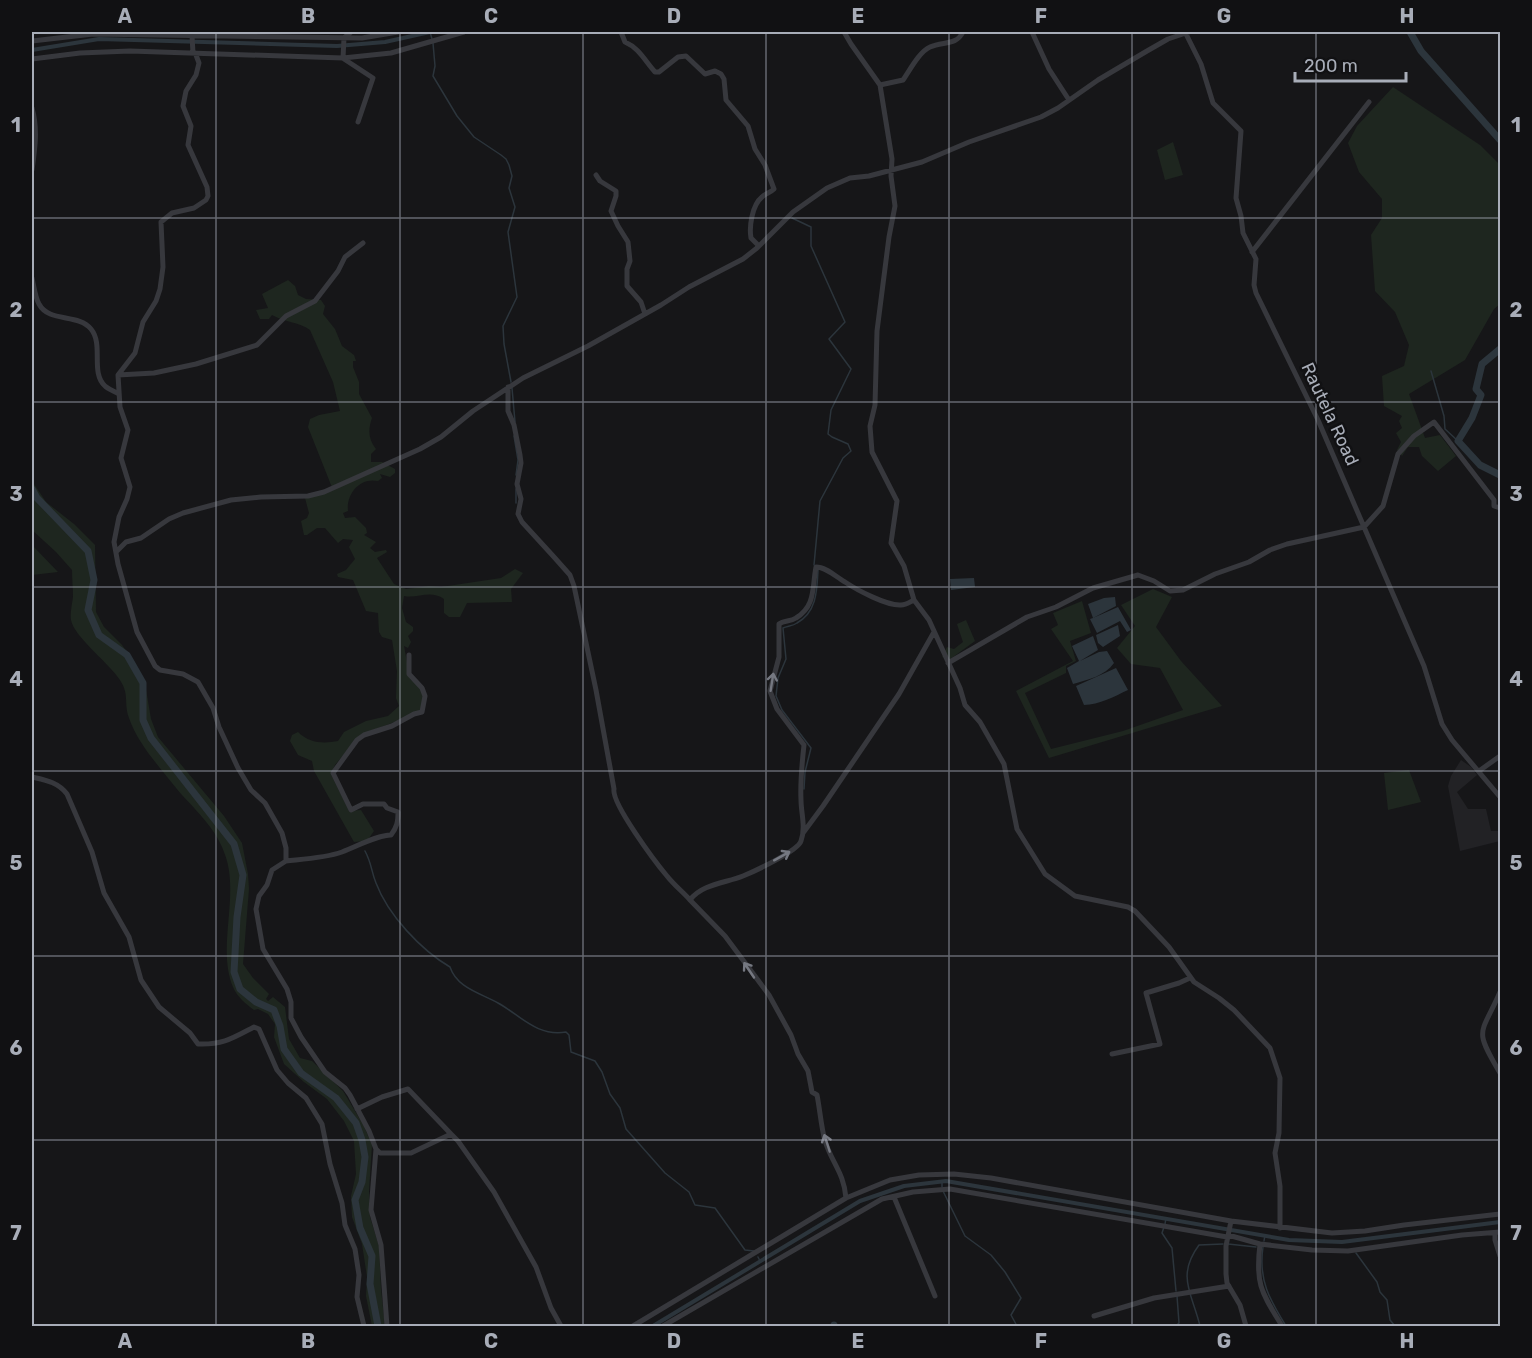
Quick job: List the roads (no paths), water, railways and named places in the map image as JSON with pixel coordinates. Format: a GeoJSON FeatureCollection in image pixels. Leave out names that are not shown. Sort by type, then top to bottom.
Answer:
{"type":"FeatureCollection","features":[{"type":"Feature","properties":{"kind":"street"},"geometry":{"type":"LineString","coordinates":[[48,39],[49,32]]}},
{"type":"Feature","properties":{"kind":"street"},"geometry":{"type":"LineString","coordinates":[[343,56],[343,40],[351,32]]}},
{"type":"Feature","properties":{"kind":"street"},"geometry":{"type":"LineString","coordinates":[[32,41],[93,34],[190,34],[343,40],[398,32]]}},
{"type":"Feature","properties":{"kind":"street"},"geometry":{"type":"LineString","coordinates":[[32,59],[80,53],[343,56],[391,53],[464,32]]}},
{"type":"Feature","properties":{"kind":"street"},"geometry":{"type":"LineString","coordinates":[[621,32],[625,42],[633,45],[655,72],[659,72],[678,57],[686,56],[705,74],[715,71],[721,74],[724,80],[726,100],[748,126],[755,149],[765,165],[774,189],[762,196],[756,204],[751,224],[751,238],[759,246]]}},
{"type":"Feature","properties":{"kind":"street"},"geometry":{"type":"LineString","coordinates":[[844,32],[880,85],[892,159],[891,176],[895,206],[877,331],[875,405],[870,426],[872,452],[897,501],[891,543],[904,566],[914,600],[929,620],[960,688],[965,705],[980,722],[1004,764],[1017,829],[1045,874],[1075,896],[1128,907],[1135,911],[1169,947],[1190,978],[1234,1010],[1270,1048],[1280,1078],[1279,1132],[1275,1153],[1280,1186],[1280,1228]]}},
{"type":"Feature","properties":{"kind":"street"},"geometry":{"type":"LineString","coordinates":[[880,85],[903,80],[927,49],[952,43],[963,32]]}},
{"type":"Feature","properties":{"kind":"street"},"geometry":{"type":"LineString","coordinates":[[1032,32],[1048,69],[1069,100]]}},
{"type":"Feature","properties":{"kind":"street"},"geometry":{"type":"LineString","coordinates":[[116,552],[126,542],[141,538],[169,519],[183,513],[231,501],[261,497],[308,496],[324,492],[420,449],[441,437],[508,387],[743,259],[793,212],[827,188],[850,178],[922,162],[969,142],[1041,117],[1147,51],[1186,32]]}},
{"type":"Feature","properties":{"kind":"street","name":"Rautela Road"},"geometry":{"type":"LineString","coordinates":[[1186,32],[1201,64],[1214,104],[1241,131],[1236,198],[1243,233],[1256,259],[1254,285],[1256,293],[1318,420],[1424,666],[1442,724],[1452,740],[1500,797]]}},
{"type":"Feature","properties":{"kind":"street"},"geometry":{"type":"LineString","coordinates":[[190,34],[199,63],[196,75],[186,91],[183,106],[191,126],[188,145],[207,187],[208,196],[194,208],[172,213],[161,222],[163,267],[160,289],[153,307],[143,322],[135,353],[118,375],[117,393],[128,429],[121,458],[130,487],[114,542],[137,632],[145,649],[160,670],[183,674],[198,682],[213,708],[238,768],[251,790],[265,803],[282,832],[286,861]]}},
{"type":"Feature","properties":{"kind":"street"},"geometry":{"type":"LineString","coordinates":[[343,56],[373,78],[358,122]]}},
{"type":"Feature","properties":{"kind":"street"},"geometry":{"type":"LineString","coordinates":[[1252,252],[1369,102]]}},
{"type":"Feature","properties":{"kind":"street"},"geometry":{"type":"LineString","coordinates":[[32,108],[36,144],[32,170]]}},
{"type":"Feature","properties":{"kind":"street"},"geometry":{"type":"LineString","coordinates":[[596,176],[600,181],[616,190],[611,210],[628,242],[630,261],[627,269],[627,286],[641,302],[645,314]]}},
{"type":"Feature","properties":{"kind":"street"},"geometry":{"type":"LineString","coordinates":[[118,375],[154,374],[257,345],[286,316],[315,301],[338,271],[345,257],[363,243]]}},
{"type":"Feature","properties":{"kind":"street"},"geometry":{"type":"LineString","coordinates":[[32,278],[38,304],[46,312],[57,317],[71,318],[85,323],[93,331],[99,376],[105,386],[117,393]]}},
{"type":"Feature","properties":{"kind":"street"},"geometry":{"type":"LineString","coordinates":[[508,387],[508,411],[514,424],[521,463],[517,484],[520,499],[518,514],[522,522],[570,575],[574,586],[596,690],[614,789],[612,795],[624,817],[669,879],[725,936],[769,995],[808,1071],[812,1092],[817,1095],[825,1140],[840,1170],[846,1198]]}},
{"type":"Feature","properties":{"kind":"street"},"geometry":{"type":"LineString","coordinates":[[948,663],[1027,617],[1056,607],[1093,588],[1138,575],[1170,591],[1183,590],[1287,544],[1364,527],[1383,506],[1398,454],[1414,436],[1434,422],[1494,500],[1494,506],[1500,508]]}},
{"type":"Feature","properties":{"kind":"street"},"geometry":{"type":"LineString","coordinates":[[690,900],[694,894],[704,889],[743,876],[800,845],[804,825],[801,800],[804,745],[777,709],[770,690],[779,657],[779,624],[782,621],[794,620],[805,612],[812,602],[815,571],[819,566],[848,584],[888,602],[903,605],[914,600]]}},
{"type":"Feature","properties":{"kind":"street"},"geometry":{"type":"LineString","coordinates":[[803,833],[899,694],[934,632]]}},
{"type":"Feature","properties":{"kind":"street"},"geometry":{"type":"LineString","coordinates":[[409,655],[409,674],[426,696],[422,712],[392,726],[364,735],[357,740],[333,773],[351,810],[363,804],[384,804],[387,808],[398,812],[398,823],[395,829],[391,835],[381,836],[342,852],[286,861],[272,870],[267,885],[259,896],[256,909],[262,948],[287,989],[291,1002],[291,1018],[325,1072],[345,1088],[380,1154],[411,1153],[451,1134]]}},
{"type":"Feature","properties":{"kind":"street"},"geometry":{"type":"LineString","coordinates":[[1479,771],[1500,756]]}},
{"type":"Feature","properties":{"kind":"street"},"geometry":{"type":"LineString","coordinates":[[32,777],[54,783],[62,787],[67,794],[92,852],[104,893],[129,937],[141,980],[159,1007],[182,1025],[198,1044],[213,1045],[225,1042],[254,1027],[259,1029],[278,1070],[288,1083],[306,1098],[315,1111],[322,1124],[330,1164],[342,1203],[345,1225],[355,1249],[359,1275],[357,1297],[364,1326]]}},
{"type":"Feature","properties":{"kind":"street"},"geometry":{"type":"LineString","coordinates":[[1112,1054],[1160,1044],[1146,993],[1190,978]]}},
{"type":"Feature","properties":{"kind":"street"},"geometry":{"type":"LineString","coordinates":[[1500,992],[1485,1021],[1481,1035],[1500,1073]]}},
{"type":"Feature","properties":{"kind":"street"},"geometry":{"type":"LineString","coordinates":[[357,1109],[382,1097],[408,1089],[458,1141],[494,1192],[536,1267],[551,1308],[561,1326]]}},
{"type":"Feature","properties":{"kind":"street"},"geometry":{"type":"LineString","coordinates":[[376,1149],[370,1210],[381,1245],[387,1326]]}},
{"type":"Feature","properties":{"kind":"street"},"geometry":{"type":"LineString","coordinates":[[633,1326],[846,1198],[890,1180],[919,1175],[954,1174],[991,1178],[1229,1230],[1260,1244],[1312,1250],[1348,1251],[1462,1235],[1498,1233],[1495,1240],[1500,1256]]}},
{"type":"Feature","properties":{"kind":"street"},"geometry":{"type":"LineString","coordinates":[[663,1326],[882,1199],[913,1192],[950,1189],[1229,1230],[1280,1228],[1332,1233],[1500,1214]]}},
{"type":"Feature","properties":{"kind":"street"},"geometry":{"type":"LineString","coordinates":[[894,1197],[935,1296]]}},
{"type":"Feature","properties":{"kind":"street"},"geometry":{"type":"LineString","coordinates":[[1229,1230],[1226,1274],[1246,1326]]}},
{"type":"Feature","properties":{"kind":"street"},"geometry":{"type":"LineString","coordinates":[[1260,1244],[1258,1277],[1262,1293],[1282,1326]]}},
{"type":"Feature","properties":{"kind":"street"},"geometry":{"type":"LineString","coordinates":[[1094,1316],[1154,1298],[1229,1286]]}},
{"type":"Feature","properties":{"kind":"waterway"},"geometry":{"type":"LineString","coordinates":[[430,32],[432,39]]}},
{"type":"Feature","properties":{"kind":"waterway"},"geometry":{"type":"LineString","coordinates":[[32,50],[99,39],[337,46],[385,42],[430,32]]}},
{"type":"Feature","properties":{"kind":"waterway"},"geometry":{"type":"LineString","coordinates":[[1410,32],[1421,51],[1500,140]]}},
{"type":"Feature","properties":{"kind":"waterway"},"geometry":{"type":"LineString","coordinates":[[433,43],[435,66],[433,76],[457,116],[474,137],[506,159],[512,176],[509,188],[515,207],[508,232],[517,297],[503,326],[511,382]]}},
{"type":"Feature","properties":{"kind":"waterway"},"geometry":{"type":"LineString","coordinates":[[792,218],[811,227],[811,246],[845,322],[829,339],[851,369],[831,410],[828,434],[848,444],[851,451],[843,458],[820,501],[814,565]]}},
{"type":"Feature","properties":{"kind":"waterway"},"geometry":{"type":"LineString","coordinates":[[1500,349],[1482,364],[1476,389],[1481,395],[1472,418],[1458,441],[1480,465],[1500,475]]}},
{"type":"Feature","properties":{"kind":"waterway"},"geometry":{"type":"LineString","coordinates":[[1431,371],[1444,416],[1445,429],[1458,441]]}},
{"type":"Feature","properties":{"kind":"waterway"},"geometry":{"type":"LineString","coordinates":[[512,388],[515,422]]}},
{"type":"Feature","properties":{"kind":"waterway"},"geometry":{"type":"LineString","coordinates":[[514,436],[518,460],[516,475]]}},
{"type":"Feature","properties":{"kind":"waterway"},"geometry":{"type":"LineString","coordinates":[[32,489],[37,498],[88,551],[94,580],[88,610],[99,635],[127,655],[143,683],[143,720],[151,738],[234,844],[243,875],[237,917],[234,972],[240,989],[256,1002],[274,1010],[280,1026],[284,1049],[301,1073],[336,1098],[356,1123],[365,1157],[362,1182],[355,1200],[360,1228],[372,1256],[370,1284],[378,1326]]}},
{"type":"Feature","properties":{"kind":"waterway"},"geometry":{"type":"LineString","coordinates":[[516,489],[516,503]]}},
{"type":"Feature","properties":{"kind":"waterway"},"geometry":{"type":"LineString","coordinates":[[804,789],[805,772],[811,748],[782,710],[776,696],[778,678],[786,659],[783,628],[795,624],[809,613],[815,600],[818,570]]}},
{"type":"Feature","properties":{"kind":"waterway"},"geometry":{"type":"LineString","coordinates":[[365,851],[381,895],[407,931],[428,951],[450,967],[458,980],[470,989],[498,1003],[529,1024],[546,1031],[566,1032],[569,1035],[571,1052],[595,1061],[602,1072],[610,1094],[620,1108],[626,1129],[665,1173],[689,1192],[695,1205],[715,1208],[745,1250],[754,1251]]}},
{"type":"Feature","properties":{"kind":"waterway"},"geometry":{"type":"LineString","coordinates":[[942,1181],[942,1187]]}},
{"type":"Feature","properties":{"kind":"waterway"},"geometry":{"type":"LineString","coordinates":[[653,1326],[860,1201],[904,1186],[946,1181],[1289,1240],[1342,1242],[1500,1222]]}},
{"type":"Feature","properties":{"kind":"waterway"},"geometry":{"type":"LineString","coordinates":[[943,1191],[965,1236],[991,1255],[1021,1298],[1011,1315],[1017,1326]]}},
{"type":"Feature","properties":{"kind":"waterway"},"geometry":{"type":"LineString","coordinates":[[1165,1224],[1166,1218]]}},
{"type":"Feature","properties":{"kind":"waterway"},"geometry":{"type":"LineString","coordinates":[[1164,1227],[1162,1233],[1172,1248],[1176,1291]]}},
{"type":"Feature","properties":{"kind":"waterway"},"geometry":{"type":"LineString","coordinates":[[1264,1241],[1265,1235]]}},
{"type":"Feature","properties":{"kind":"waterway"},"geometry":{"type":"LineString","coordinates":[[1200,1326],[1188,1285],[1188,1266],[1199,1245],[1223,1244]]}},
{"type":"Feature","properties":{"kind":"waterway"},"geometry":{"type":"LineString","coordinates":[[1228,1244],[1256,1247]]}},
{"type":"Feature","properties":{"kind":"waterway"},"geometry":{"type":"LineString","coordinates":[[1263,1247],[1264,1280],[1270,1298],[1286,1326]]}},
{"type":"Feature","properties":{"kind":"waterway"},"geometry":{"type":"LineString","coordinates":[[1356,1253],[1387,1300],[1390,1320],[1395,1326]]}},
{"type":"Feature","properties":{"kind":"waterway"},"geometry":{"type":"LineString","coordinates":[[758,1257],[760,1261]]}},
{"type":"Feature","properties":{"kind":"waterway"},"geometry":{"type":"LineString","coordinates":[[1176,1326],[1179,1323],[1177,1296]]}}]}
